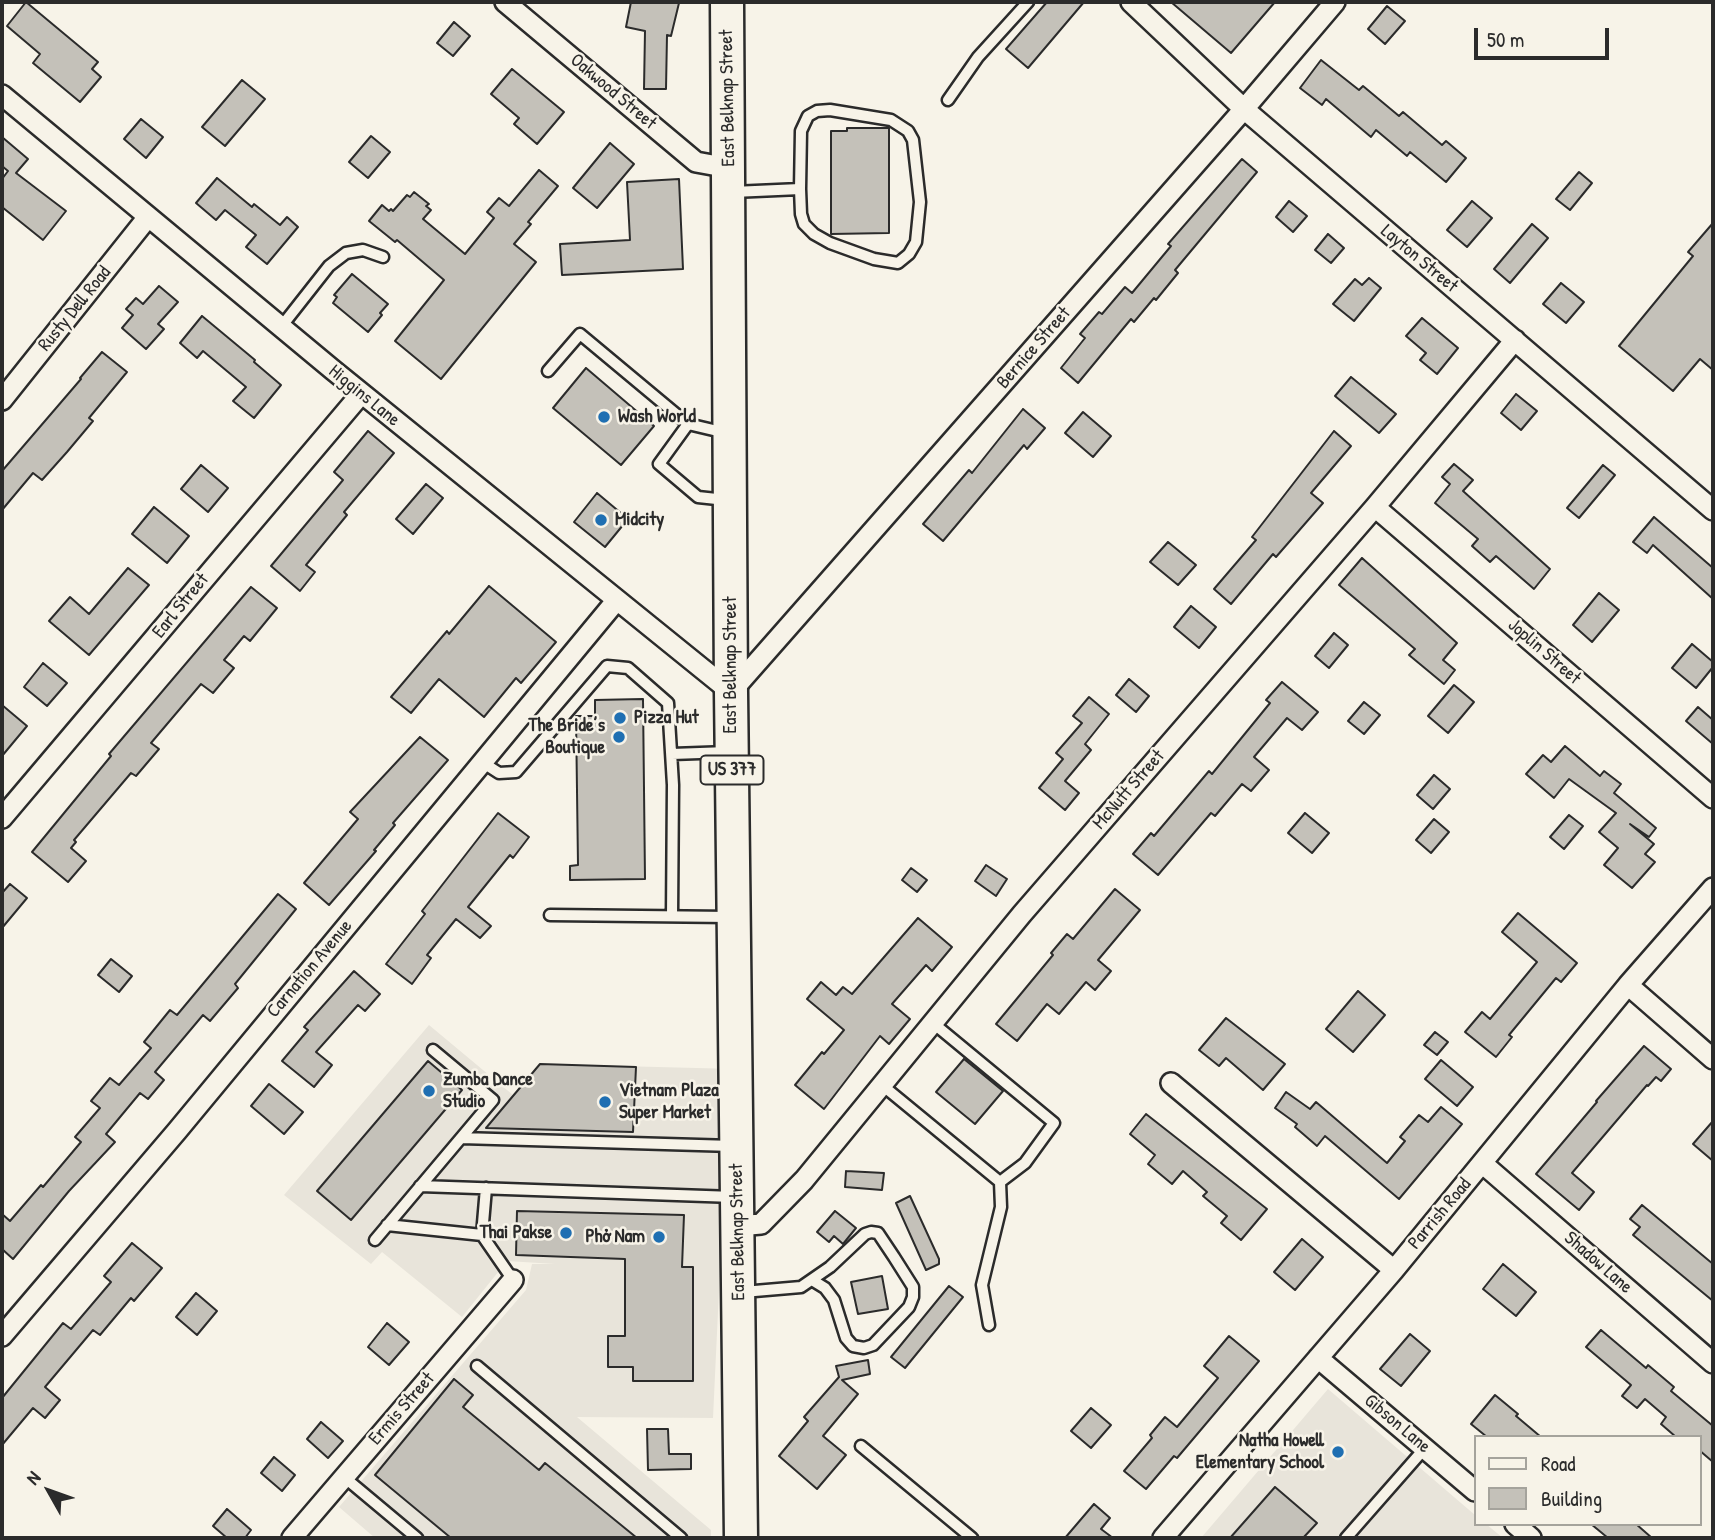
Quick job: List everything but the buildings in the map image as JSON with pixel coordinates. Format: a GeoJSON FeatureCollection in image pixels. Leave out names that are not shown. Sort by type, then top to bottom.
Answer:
{"type":"FeatureCollection","features":[{"type":"Feature","properties":{"kind":"main road","name":"East Belknap Street"},"geometry":{"type":"LineString","coordinates":[[727,2],[731,692],[741,1538]]}},
{"type":"Feature","properties":{"kind":"street","name":"Oakwood Street"},"geometry":{"type":"LineString","coordinates":[[505,2],[696,162],[729,180]]}},
{"type":"Feature","properties":{"kind":"street","name":"Bernice Street"},"geometry":{"type":"LineString","coordinates":[[731,692],[1335,2]]}},
{"type":"Feature","properties":{"kind":"street","name":"Layton Street"},"geometry":{"type":"LineString","coordinates":[[1138,4],[1244,109],[1713,510]]}},
{"type":"Feature","properties":{"kind":"street","name":"Higgins Lane"},"geometry":{"type":"LineString","coordinates":[[2,95],[361,394],[731,692]]}},
{"type":"Feature","properties":{"kind":"street","name":"Rusty Dell Road"},"geometry":{"type":"LineString","coordinates":[[2,400],[148,217]]}},
{"type":"Feature","properties":{"kind":"street","name":"McNutt Street"},"geometry":{"type":"LineString","coordinates":[[738,1212],[761,1224],[804,1180],[1031,903],[1375,507],[1515,341]]}},
{"type":"Feature","properties":{"kind":"street","name":"Earl Street"},"geometry":{"type":"LineString","coordinates":[[2,818],[361,394]]}},
{"type":"Feature","properties":{"kind":"street","name":"Joplin Street"},"geometry":{"type":"LineString","coordinates":[[1375,507],[1713,798]]}},
{"type":"Feature","properties":{"kind":"street","name":"Carnation Avenue"},"geometry":{"type":"LineString","coordinates":[[2,1336],[177,1131],[616,601]]}},
{"type":"Feature","properties":{"kind":"street","name":"Parrish Road"},"geometry":{"type":"LineString","coordinates":[[1163,1538],[1394,1269],[1628,985],[1713,888]]}},
{"type":"Feature","properties":{"kind":"street"},"geometry":{"type":"LineString","coordinates":[[1628,985],[1713,1059]]}},
{"type":"Feature","properties":{"kind":"street"},"geometry":{"type":"LineString","coordinates":[[1171,1083],[1394,1269]]}},
{"type":"Feature","properties":{"kind":"street","name":"Shadow Lane"},"geometry":{"type":"LineString","coordinates":[[1482,1163],[1713,1363]]}},
{"type":"Feature","properties":{"kind":"street","name":"Ermis Street"},"geometry":{"type":"LineString","coordinates":[[292,1538],[513,1280]]}},
{"type":"Feature","properties":{"kind":"street","name":"Gibson Lane"},"geometry":{"type":"LineString","coordinates":[[1318,1358],[1474,1490]]}},
{"type":"Feature","properties":{"kind":"street"},"geometry":{"type":"LineString","coordinates":[[1517,1526],[1531,1538]]}},
{"type":"Feature","properties":{"kind":"lane"},"geometry":{"type":"LineString","coordinates":[[948,100],[978,57],[1028,2]]}},
{"type":"Feature","properties":{"kind":"lane"},"geometry":{"type":"LineString","coordinates":[[830,110],[891,120],[908,131],[913,140],[919,202],[916,242],[909,254],[898,263],[874,259],[830,243],[814,234],[804,224],[800,188],[801,131],[808,116],[817,111],[830,110]]}},
{"type":"Feature","properties":{"kind":"lane"},"geometry":{"type":"LineString","coordinates":[[729,180],[800,188]]}},
{"type":"Feature","properties":{"kind":"lane"},"geometry":{"type":"LineString","coordinates":[[281,327],[330,266],[346,253],[363,250],[383,257]]}},
{"type":"Feature","properties":{"kind":"lane"},"geometry":{"type":"LineString","coordinates":[[548,371],[580,334],[688,424],[730,434]]}},
{"type":"Feature","properties":{"kind":"lane"},"geometry":{"type":"LineString","coordinates":[[688,424],[659,464],[698,497],[730,501]]}},
{"type":"Feature","properties":{"kind":"lane"},"geometry":{"type":"LineString","coordinates":[[482,762],[499,773],[516,772],[607,666],[628,668],[668,704],[672,754],[672,916]]}},
{"type":"Feature","properties":{"kind":"lane"},"geometry":{"type":"LineString","coordinates":[[672,754],[732,752]]}},
{"type":"Feature","properties":{"kind":"lane"},"geometry":{"type":"LineString","coordinates":[[550,915],[734,917]]}},
{"type":"Feature","properties":{"kind":"lane"},"geometry":{"type":"LineString","coordinates":[[933,1023],[1054,1123],[1025,1163],[1000,1182]]}},
{"type":"Feature","properties":{"kind":"lane"},"geometry":{"type":"LineString","coordinates":[[375,1240],[493,1100],[433,1050]]}},
{"type":"Feature","properties":{"kind":"lane"},"geometry":{"type":"LineString","coordinates":[[882,1084],[1000,1182],[1001,1207],[982,1285],[989,1325]]}},
{"type":"Feature","properties":{"kind":"lane"},"geometry":{"type":"LineString","coordinates":[[461,1138],[737,1146]]}},
{"type":"Feature","properties":{"kind":"lane"},"geometry":{"type":"LineString","coordinates":[[420,1186],[486,1188],[738,1212]]}},
{"type":"Feature","properties":{"kind":"lane"},"geometry":{"type":"LineString","coordinates":[[486,1188],[482,1234],[513,1280]]}},
{"type":"Feature","properties":{"kind":"lane"},"geometry":{"type":"LineString","coordinates":[[387,1225],[482,1234]]}},
{"type":"Feature","properties":{"kind":"lane"},"geometry":{"type":"LineString","coordinates":[[739,1292],[801,1287],[830,1267],[864,1234],[871,1232],[878,1233],[913,1287],[913,1297],[909,1307],[873,1345],[864,1348],[853,1346],[846,1338],[834,1300],[812,1280]]}},
{"type":"Feature","properties":{"kind":"lane"},"geometry":{"type":"LineString","coordinates":[[477,1366],[681,1538]]}},
{"type":"Feature","properties":{"kind":"lane"},"geometry":{"type":"LineString","coordinates":[[861,1446],[972,1538]]}},
{"type":"Feature","properties":{"kind":"lane"},"geometry":{"type":"LineString","coordinates":[[1346,1538],[1425,1448]]}},
{"type":"Feature","properties":{"kind":"lane"},"geometry":{"type":"LineString","coordinates":[[344,1477],[417,1538]]}},
{"type":"Feature","properties":{"kind":"shaded area"},"geometry":{"type":"Polygon","coordinates":[[[429,1025],[513,1095],[540,1064],[736,1069],[739,1268],[720,1269],[713,1418],[577,1417],[711,1530],[711,1538],[375,1538],[339,1507],[526,1290],[532,1264],[555,1264],[507,1261],[462,1317],[382,1252],[371,1264],[284,1195],[429,1025]]]}},
{"type":"Feature","properties":{"kind":"shaded area","name":"Natha Howell Elementary School"},"geometry":{"type":"Polygon","coordinates":[[[1328,1389],[1474,1514],[1474,1526],[1488,1526],[1503,1538],[1201,1538],[1328,1389]]]}},
{"type":"Feature","properties":{"kind":"place","name":"Wash World"},"geometry":{"type":"Point","coordinates":[604,417]}},
{"type":"Feature","properties":{"kind":"place","name":"Midcity"},"geometry":{"type":"Point","coordinates":[601,520]}},
{"type":"Feature","properties":{"kind":"place","name":"Pizza Hut"},"geometry":{"type":"Point","coordinates":[620,718]}},
{"type":"Feature","properties":{"kind":"place","name":"The Bride’s Boutique"},"geometry":{"type":"Point","coordinates":[619,737]}},
{"type":"Feature","properties":{"kind":"place","name":"Zumba Dance Studio"},"geometry":{"type":"Point","coordinates":[429,1091]}},
{"type":"Feature","properties":{"kind":"place","name":"Vietnam Plaza Super Market"},"geometry":{"type":"Point","coordinates":[605,1102]}},
{"type":"Feature","properties":{"kind":"place","name":"Thai Pakse"},"geometry":{"type":"Point","coordinates":[566,1233]}},
{"type":"Feature","properties":{"kind":"place","name":"Phở Nam"},"geometry":{"type":"Point","coordinates":[659,1237]}},
{"type":"Feature","properties":{"kind":"place","name":"Natha Howell Elementary School"},"geometry":{"type":"Point","coordinates":[1338,1452]}}]}
